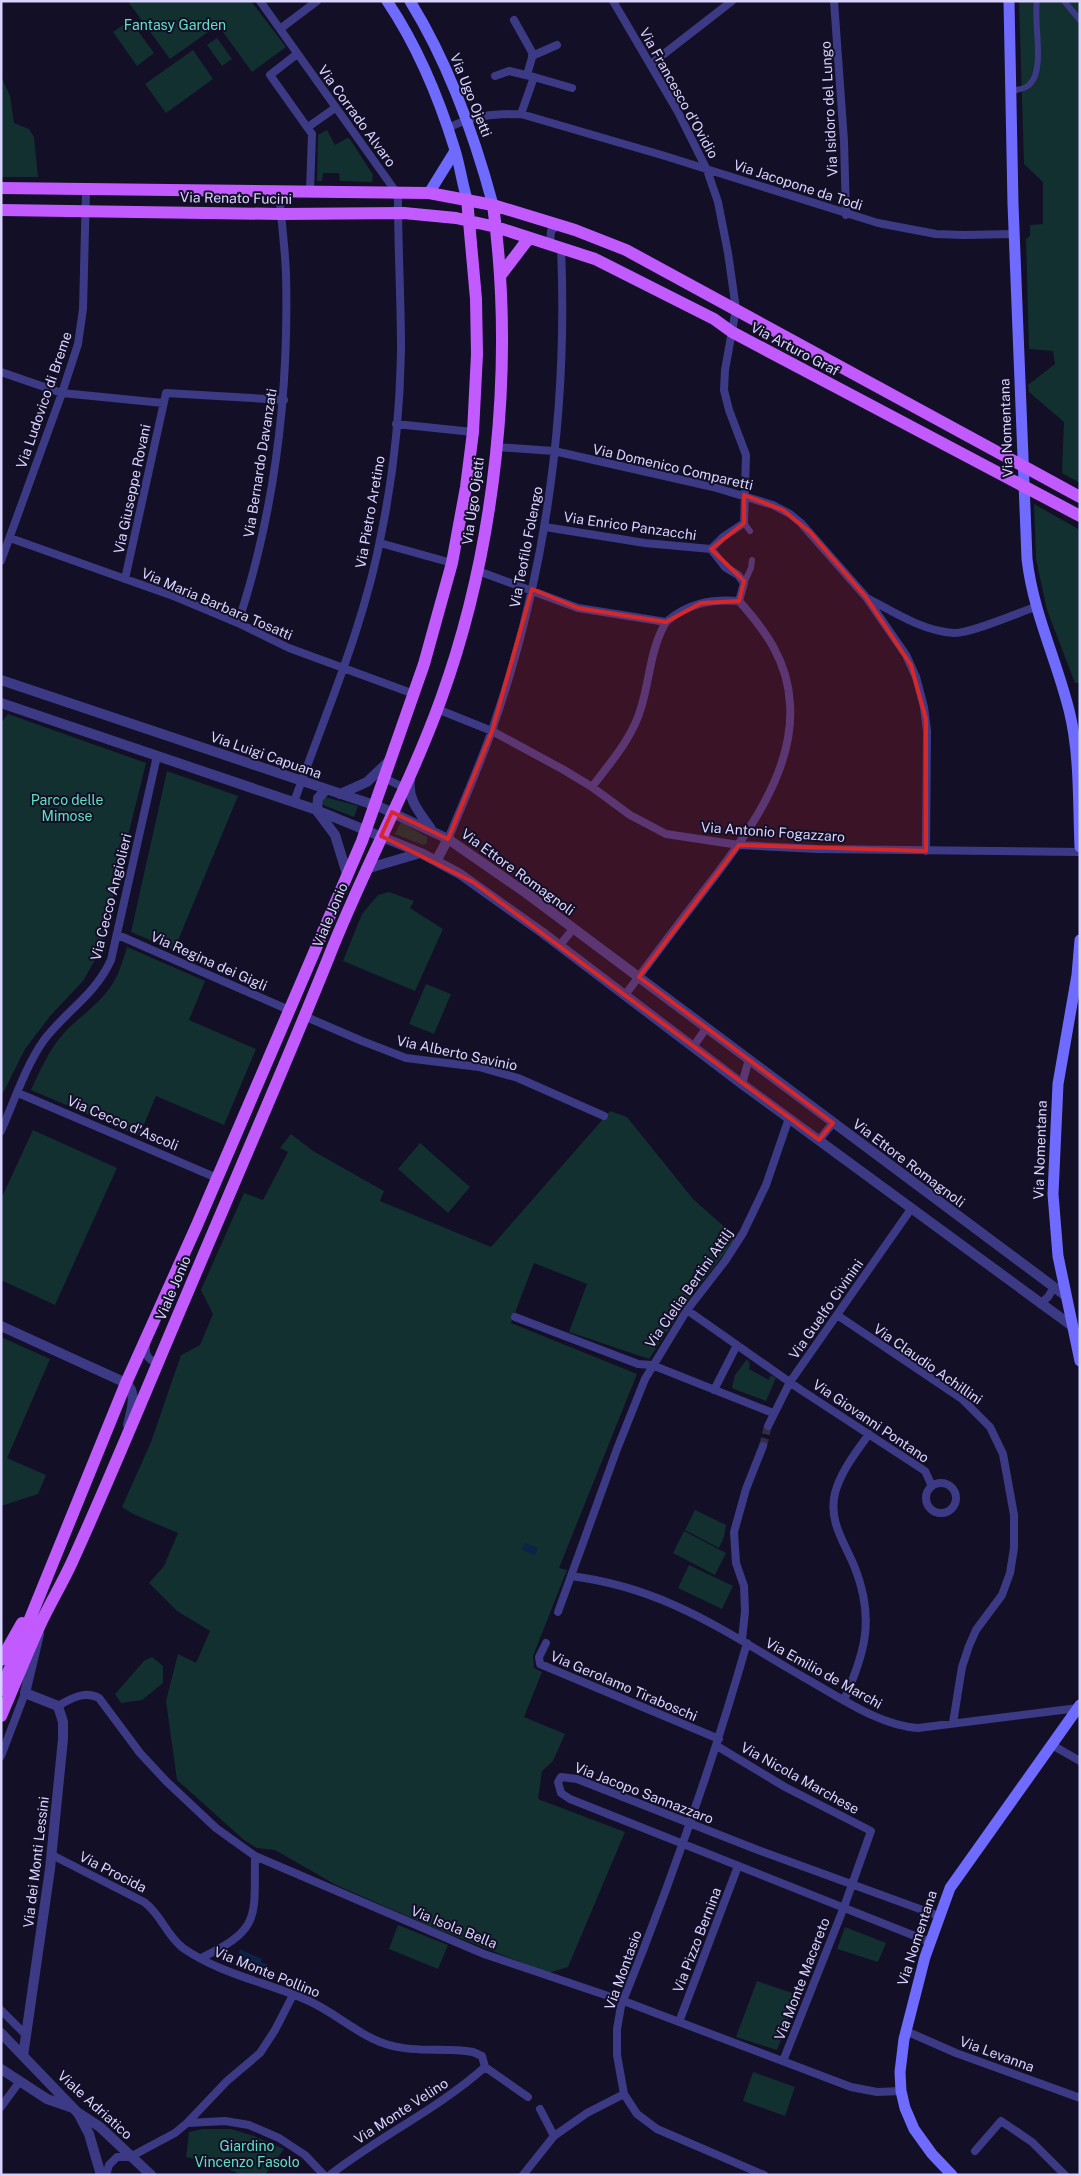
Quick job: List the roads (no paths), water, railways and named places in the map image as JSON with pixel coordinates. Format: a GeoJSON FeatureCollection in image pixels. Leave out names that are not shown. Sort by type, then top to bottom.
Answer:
{"type":"FeatureCollection","features":[{"type":"Feature","properties":{"kind":"main road","name":"Via Ugo Ojetti"},"geometry":{"type":"LineString","coordinates":[[392,812],[437,709],[460,638],[478,571],[496,447],[502,345],[500,276],[496,227],[492,205],[467,118],[432,40],[410,1]]}},
{"type":"Feature","properties":{"kind":"main road","name":"Via Nomentana"},"geometry":{"type":"LineString","coordinates":[[1008,1],[1014,234],[1027,559],[1035,607],[1060,676],[1073,728],[1077,766],[1080,847]]}},
{"type":"Feature","properties":{"kind":"main road"},"geometry":{"type":"LineString","coordinates":[[390,2],[429,79],[448,128],[467,199]]}},
{"type":"Feature","properties":{"kind":"main road"},"geometry":{"type":"LineString","coordinates":[[429,193],[455,151]]}},
{"type":"Feature","properties":{"kind":"main road","name":"Via Renato Fucini"},"geometry":{"type":"LineString","coordinates":[[1,188],[429,193],[492,205]]}},
{"type":"Feature","properties":{"kind":"main road","name":"Via Ugo Ojetti"},"geometry":{"type":"LineString","coordinates":[[375,805],[414,694],[440,611],[452,564],[466,487],[473,432],[477,354],[476,299],[467,199]]}},
{"type":"Feature","properties":{"kind":"main road","name":"Via Arturo Graf"},"geometry":{"type":"LineString","coordinates":[[492,205],[558,225],[626,250],[1080,497]]}},
{"type":"Feature","properties":{"kind":"main road","name":"Via Renato Fucini"},"geometry":{"type":"LineString","coordinates":[[1,210],[281,214],[398,213],[438,216],[496,227]]}},
{"type":"Feature","properties":{"kind":"main road","name":"Via Arturo Graf"},"geometry":{"type":"LineString","coordinates":[[496,227],[555,245],[612,266],[714,319],[732,332],[1023,488],[1080,516]]}},
{"type":"Feature","properties":{"kind":"main road"},"geometry":{"type":"LineString","coordinates":[[500,276],[529,238]]}},
{"type":"Feature","properties":{"kind":"main road","name":"Viale Jonio"},"geometry":{"type":"LineString","coordinates":[[1,1690],[126,1384],[218,1178],[367,830],[375,805]]}},
{"type":"Feature","properties":{"kind":"main road","name":"Viale Jonio"},"geometry":{"type":"LineString","coordinates":[[1,1716],[40,1624],[72,1562],[126,1438],[366,869],[392,812]]}},
{"type":"Feature","properties":{"kind":"main road","name":"Via Nomentana"},"geometry":{"type":"LineString","coordinates":[[1080,940],[1076,986],[1059,1075],[1055,1127],[1054,1223],[1058,1256],[1080,1361]]}},
{"type":"Feature","properties":{"kind":"main road"},"geometry":{"type":"LineString","coordinates":[[1,1660],[46,1580]]}},
{"type":"Feature","properties":{"kind":"main road","name":"Via Nomentana"},"geometry":{"type":"LineString","coordinates":[[952,2175],[918,2134],[905,2108],[901,2091],[900,2072],[906,2031],[930,1942],[953,1882],[1079,1706]]}},
{"type":"Feature","properties":{"kind":"street","name":"Via Corrado Alvaro"},"geometry":{"type":"LineString","coordinates":[[260,1],[396,192]]}},
{"type":"Feature","properties":{"kind":"street"},"geometry":{"type":"LineString","coordinates":[[280,29],[317,1]]}},
{"type":"Feature","properties":{"kind":"street","name":"Via Francesco d'Ovidio"},"geometry":{"type":"LineString","coordinates":[[613,1],[678,112],[708,170],[722,220],[736,309],[725,370],[724,390],[746,455],[744,523]]}},
{"type":"Feature","properties":{"kind":"street"},"geometry":{"type":"LineString","coordinates":[[651,64],[732,1]]}},
{"type":"Feature","properties":{"kind":"street","name":"Via Isidoro del Lungo"},"geometry":{"type":"LineString","coordinates":[[834,1],[844,141],[846,215]]}},
{"type":"Feature","properties":{"kind":"street"},"geometry":{"type":"LineString","coordinates":[[1011,91],[1028,86],[1036,74],[1038,60],[1035,12],[1037,1]]}},
{"type":"Feature","properties":{"kind":"street"},"geometry":{"type":"LineString","coordinates":[[1064,1],[1080,20]]}},
{"type":"Feature","properties":{"kind":"street"},"geometry":{"type":"LineString","coordinates":[[514,20],[532,56],[530,76],[521,114]]}},
{"type":"Feature","properties":{"kind":"street"},"geometry":{"type":"LineString","coordinates":[[532,56],[557,45]]}},
{"type":"Feature","properties":{"kind":"street"},"geometry":{"type":"LineString","coordinates":[[297,54],[270,75],[308,127],[313,138],[310,191]]}},
{"type":"Feature","properties":{"kind":"street"},"geometry":{"type":"LineString","coordinates":[[495,76],[509,71],[572,88]]}},
{"type":"Feature","properties":{"kind":"street"},"geometry":{"type":"LineString","coordinates":[[308,127],[335,108]]}},
{"type":"Feature","properties":{"kind":"street","name":"Via Jacopone da Todi"},"geometry":{"type":"LineString","coordinates":[[467,118],[498,114],[521,114],[665,156],[846,215],[908,230],[936,234],[1014,234]]}},
{"type":"Feature","properties":{"kind":"street"},"geometry":{"type":"LineString","coordinates":[[448,128],[467,118]]}},
{"type":"Feature","properties":{"kind":"street","name":"Via Ludovico di Breme"},"geometry":{"type":"LineString","coordinates":[[1,561],[62,393],[81,327],[86,190]]}},
{"type":"Feature","properties":{"kind":"street","name":"Via Bernardo Davanzati"},"geometry":{"type":"LineString","coordinates":[[238,623],[251,583],[265,523],[284,400],[286,272],[279,191]]}},
{"type":"Feature","properties":{"kind":"street","name":"Via Pietro Aretino"},"geometry":{"type":"LineString","coordinates":[[294,802],[343,669],[365,600],[380,543],[391,476],[401,343],[396,192]]}},
{"type":"Feature","properties":{"kind":"street"},"geometry":{"type":"LineString","coordinates":[[555,245],[551,231],[558,225]]}},
{"type":"Feature","properties":{"kind":"street","name":"Via Teofilo Folengo"},"geometry":{"type":"LineString","coordinates":[[448,839],[492,731],[514,660],[545,527],[552,480],[560,376],[555,245]]}},
{"type":"Feature","properties":{"kind":"street"},"geometry":{"type":"LineString","coordinates":[[1,372],[62,393],[163,404]]}},
{"type":"Feature","properties":{"kind":"street","name":"Via Giuseppe Rovani"},"geometry":{"type":"LineString","coordinates":[[125,580],[166,393],[284,400]]}},
{"type":"Feature","properties":{"kind":"street"},"geometry":{"type":"LineString","coordinates":[[396,424],[473,432]]}},
{"type":"Feature","properties":{"kind":"street"},"geometry":{"type":"LineString","coordinates":[[954,451],[960,446],[965,434]]}},
{"type":"Feature","properties":{"kind":"street","name":"Via Domenico Comparetti"},"geometry":{"type":"LineString","coordinates":[[496,447],[554,451],[744,495],[774,505],[795,518],[810,532],[866,597],[906,655],[920,690],[927,731],[926,851]]}},
{"type":"Feature","properties":{"kind":"street"},"geometry":{"type":"LineString","coordinates":[[744,523],[750,531]]}},
{"type":"Feature","properties":{"kind":"street","name":"Via Enrico Panzacchi"},"geometry":{"type":"LineString","coordinates":[[711,549],[723,537],[744,523]]}},
{"type":"Feature","properties":{"kind":"street","name":"Via Enrico Panzacchi"},"geometry":{"type":"LineString","coordinates":[[545,527],[609,538],[711,549],[725,567],[738,575],[744,583]]}},
{"type":"Feature","properties":{"kind":"street","name":"Via Maria Barbara Tosatti"},"geometry":{"type":"LineString","coordinates":[[10,538],[176,597],[238,623],[289,648],[414,694]]}},
{"type":"Feature","properties":{"kind":"street"},"geometry":{"type":"LineString","coordinates":[[380,543],[452,564]]}},
{"type":"Feature","properties":{"kind":"street"},"geometry":{"type":"LineString","coordinates":[[739,601],[752,560]]}},
{"type":"Feature","properties":{"kind":"street"},"geometry":{"type":"LineString","coordinates":[[478,571],[532,589],[578,608],[666,622]]}},
{"type":"Feature","properties":{"kind":"street"},"geometry":{"type":"LineString","coordinates":[[866,597],[910,620],[955,633],[1035,607]]}},
{"type":"Feature","properties":{"kind":"street"},"geometry":{"type":"LineString","coordinates":[[592,787],[620,749],[638,717],[653,652],[666,622],[681,611],[701,603],[719,599],[739,601],[759,623],[774,645],[787,682],[790,714],[784,750],[770,791],[738,845],[625,994]]}},
{"type":"Feature","properties":{"kind":"street","name":"Via Luigi Capuana"},"geometry":{"type":"LineString","coordinates":[[1,680],[326,790],[318,798],[317,810]]}},
{"type":"Feature","properties":{"kind":"street"},"geometry":{"type":"LineString","coordinates":[[1,702],[317,810],[436,861],[473,882],[560,945],[911,1210],[1072,1326]]}},
{"type":"Feature","properties":{"kind":"street","name":"Via Antonio Fogazzaro"},"geometry":{"type":"LineString","coordinates":[[437,709],[492,731],[592,787],[630,815],[666,834],[738,845],[818,849],[1080,852]]}},
{"type":"Feature","properties":{"kind":"street","name":"Via Cecco Angiolieri"},"geometry":{"type":"LineString","coordinates":[[1,1132],[33,1059],[43,1042],[101,979],[111,960],[157,756]]}},
{"type":"Feature","properties":{"kind":"street"},"geometry":{"type":"LineString","coordinates":[[340,794],[367,782],[391,759]]}},
{"type":"Feature","properties":{"kind":"street"},"geometry":{"type":"LineString","coordinates":[[412,768],[409,795],[432,830]]}},
{"type":"Feature","properties":{"kind":"street"},"geometry":{"type":"LineString","coordinates":[[384,778],[403,787]]}},
{"type":"Feature","properties":{"kind":"street","name":"Via Ettore Romagnoli"},"geometry":{"type":"LineString","coordinates":[[326,790],[375,805],[432,830],[526,892],[1066,1296]]}},
{"type":"Feature","properties":{"kind":"street"},"geometry":{"type":"LineString","coordinates":[[317,810],[335,835],[347,874]]}},
{"type":"Feature","properties":{"kind":"street"},"geometry":{"type":"LineString","coordinates":[[436,861],[448,839]]}},
{"type":"Feature","properties":{"kind":"street"},"geometry":{"type":"LineString","coordinates":[[366,869],[420,854]]}},
{"type":"Feature","properties":{"kind":"street","name":"Via Ettore Romagnoli"},"geometry":{"type":"LineString","coordinates":[[560,945],[573,929]]}},
{"type":"Feature","properties":{"kind":"street","name":"Via Regina dei Gigli"},"geometry":{"type":"LineString","coordinates":[[118,935],[290,1010]]}},
{"type":"Feature","properties":{"kind":"street","name":"Via Alberto Savinio"},"geometry":{"type":"LineString","coordinates":[[304,1016],[406,1058],[479,1067],[518,1078],[604,1116]]}},
{"type":"Feature","properties":{"kind":"street"},"geometry":{"type":"LineString","coordinates":[[693,1047],[707,1028]]}},
{"type":"Feature","properties":{"kind":"street"},"geometry":{"type":"LineString","coordinates":[[742,1084],[749,1059]]}},
{"type":"Feature","properties":{"kind":"street","name":"Via Cecco d'Ascoli"},"geometry":{"type":"LineString","coordinates":[[18,1093],[218,1178]]}},
{"type":"Feature","properties":{"kind":"street","name":"Via Clelia Bertini Attilj"},"geometry":{"type":"LineString","coordinates":[[558,1612],[617,1449],[652,1365],[687,1310],[732,1251],[743,1233],[770,1174],[789,1118]]}},
{"type":"Feature","properties":{"kind":"street"},"geometry":{"type":"LineString","coordinates":[[819,1140],[833,1123]]}},
{"type":"Feature","properties":{"kind":"street","name":"Via Guelfo Civinini"},"geometry":{"type":"LineString","coordinates":[[768,1426],[773,1412],[790,1382],[911,1210]]}},
{"type":"Feature","properties":{"kind":"street"},"geometry":{"type":"LineString","coordinates":[[1040,1304],[1048,1297],[1054,1287]]}},
{"type":"Feature","properties":{"kind":"street","name":"Via Giovanni Pontano"},"geometry":{"type":"LineString","coordinates":[[687,1310],[790,1382],[925,1471],[932,1486]]}},
{"type":"Feature","properties":{"kind":"street","name":"Via Claudio Achillini"},"geometry":{"type":"LineString","coordinates":[[838,1315],[962,1399],[990,1427],[1003,1454],[1014,1515],[1014,1548],[1010,1573],[1002,1595],[976,1630],[966,1654],[953,1723]]}},
{"type":"Feature","properties":{"kind":"street"},"geometry":{"type":"LineString","coordinates":[[515,1317],[638,1364],[652,1365],[773,1412]]}},
{"type":"Feature","properties":{"kind":"street"},"geometry":{"type":"LineString","coordinates":[[1,1326],[126,1384],[132,1390],[133,1396],[126,1438]]}},
{"type":"Feature","properties":{"kind":"street"},"geometry":{"type":"LineString","coordinates":[[147,1335],[146,1356],[158,1363]]}},
{"type":"Feature","properties":{"kind":"street"},"geometry":{"type":"LineString","coordinates":[[714,1390],[737,1345]]}},
{"type":"Feature","properties":{"kind":"street"},"geometry":{"type":"LineString","coordinates":[[844,1700],[863,1652],[866,1639],[866,1610],[855,1568],[835,1523],[834,1503],[835,1493],[843,1473],[869,1434]]}},
{"type":"Feature","properties":{"kind":"street"},"geometry":{"type":"LineString","coordinates":[[744,1642],[744,1586],[736,1563],[734,1532],[746,1490],[763,1446]]}},
{"type":"Feature","properties":{"kind":"street"},"geometry":{"type":"LineString","coordinates":[[942,1483],[951,1486],[957,1496],[952,1510],[942,1514],[929,1508],[926,1494],[932,1486],[942,1483]]}},
{"type":"Feature","properties":{"kind":"street","name":"Via Emilio de Marchi"},"geometry":{"type":"LineString","coordinates":[[571,1576],[618,1584],[650,1594],[686,1609],[844,1700],[892,1724],[902,1727],[918,1728],[1079,1706]]}},
{"type":"Feature","properties":{"kind":"street"},"geometry":{"type":"LineString","coordinates":[[1,1756],[26,1694],[37,1651],[40,1624]]}},
{"type":"Feature","properties":{"kind":"street","name":"Via Montasio"},"geometry":{"type":"LineString","coordinates":[[744,1642],[718,1743],[624,2001],[618,2021],[616,2042],[624,2094],[637,2114],[650,2126],[762,2174]]}},
{"type":"Feature","properties":{"kind":"street","name":"Via Gerolamo Tiraboschi"},"geometry":{"type":"LineString","coordinates":[[546,1643],[539,1657],[540,1664],[718,1743]]}},
{"type":"Feature","properties":{"kind":"street"},"geometry":{"type":"LineString","coordinates":[[26,1694],[40,1701],[58,1706]]}},
{"type":"Feature","properties":{"kind":"street","name":"Via Isola Bella"},"geometry":{"type":"LineString","coordinates":[[58,1706],[82,1695],[91,1694],[99,1698],[134,1745],[166,1781],[216,1828],[255,1856],[484,1954],[624,2001],[856,2088],[877,2092],[901,2091]]}},
{"type":"Feature","properties":{"kind":"street","name":"Via dei Monti Lessini"},"geometry":{"type":"LineString","coordinates":[[23,2056],[52,1855],[63,1740],[63,1722],[58,1706]]}},
{"type":"Feature","properties":{"kind":"street","name":"Via Nicola Marchese"},"geometry":{"type":"LineString","coordinates":[[718,1743],[785,1787],[871,1830]]}},
{"type":"Feature","properties":{"kind":"street"},"geometry":{"type":"LineString","coordinates":[[1052,1744],[1080,1760]]}},
{"type":"Feature","properties":{"kind":"street","name":"Via Jacopo Sannazzaro"},"geometry":{"type":"LineString","coordinates":[[930,1942],[570,1799],[559,1789],[558,1782],[563,1777],[577,1779],[690,1824],[939,1916]]}},
{"type":"Feature","properties":{"kind":"street","name":"Via Monte Macereto"},"geometry":{"type":"LineString","coordinates":[[783,2061],[844,1907],[871,1830]]}},
{"type":"Feature","properties":{"kind":"street","name":"Via Procida"},"geometry":{"type":"LineString","coordinates":[[52,1855],[123,1889],[144,1902],[151,1908],[176,1942],[201,1958]]}},
{"type":"Feature","properties":{"kind":"street"},"geometry":{"type":"LineString","coordinates":[[201,1958],[233,1940],[251,1921],[255,1906],[255,1856]]}},
{"type":"Feature","properties":{"kind":"street","name":"Via Pizzo Bernina"},"geometry":{"type":"LineString","coordinates":[[679,2022],[738,1866]]}},
{"type":"Feature","properties":{"kind":"street","name":"Via Monte Pollino"},"geometry":{"type":"LineString","coordinates":[[201,1958],[232,1974],[317,2005],[385,2044],[409,2049],[472,2052],[482,2056],[485,2067]]}},
{"type":"Feature","properties":{"kind":"street"},"geometry":{"type":"LineString","coordinates":[[106,2175],[109,2165],[120,2156],[130,2157],[175,2133],[223,2085],[260,2053],[275,2030],[293,1995]]}},
{"type":"Feature","properties":{"kind":"street"},"geometry":{"type":"LineString","coordinates":[[1,2010],[26,2035]]}},
{"type":"Feature","properties":{"kind":"street","name":"Via Levanna"},"geometry":{"type":"LineString","coordinates":[[906,2031],[956,2053],[1080,2098]]}},
{"type":"Feature","properties":{"kind":"street","name":"Viale Adriatico"},"geometry":{"type":"LineString","coordinates":[[1,2033],[76,2110],[100,2127],[151,2175]]}},
{"type":"Feature","properties":{"kind":"street"},"geometry":{"type":"LineString","coordinates":[[485,2067],[528,2097]]}},
{"type":"Feature","properties":{"kind":"street","name":"Via Monte Velino"},"geometry":{"type":"LineString","coordinates":[[330,2175],[367,2147],[442,2101],[485,2067]]}},
{"type":"Feature","properties":{"kind":"street"},"geometry":{"type":"LineString","coordinates":[[1,2069],[47,2099],[76,2110],[89,2134],[100,2175]]}},
{"type":"Feature","properties":{"kind":"street"},"geometry":{"type":"LineString","coordinates":[[1,2107],[20,2081]]}},
{"type":"Feature","properties":{"kind":"street"},"geometry":{"type":"LineString","coordinates":[[523,2175],[554,2136],[587,2113],[624,2094]]}},
{"type":"Feature","properties":{"kind":"street"},"geometry":{"type":"LineString","coordinates":[[540,2109],[554,2136]]}},
{"type":"Feature","properties":{"kind":"street"},"geometry":{"type":"LineString","coordinates":[[187,2123],[225,2120],[254,2127],[273,2135],[300,2151],[324,2175]]}},
{"type":"Feature","properties":{"kind":"street"},"geometry":{"type":"LineString","coordinates":[[975,2151],[1001,2121],[1032,2142],[1065,2175]]}},
{"type":"Feature","properties":{"kind":"water"},"geometry":{"type":"Polygon","coordinates":[[[525,1543],[538,1548],[535,1555],[522,1550],[525,1543]]]}},
{"type":"Feature","properties":{"kind":"water"},"geometry":{"type":"Polygon","coordinates":[[[240,1949],[262,1959],[261,1962],[268,1964],[267,1970],[264,1972],[259,1969],[257,1971],[235,1962],[240,1949]]]}},
{"type":"Feature","properties":{"kind":"tunnel"},"geometry":{"type":"LineString","coordinates":[[763,1446],[768,1426]]}},
{"type":"Feature","properties":{"kind":"park label","name":"Fantasy Garden"},"geometry":{"type":"Point","coordinates":[175,25]}},
{"type":"Feature","properties":{"kind":"park label","name":"Parco delle Mimose"},"geometry":{"type":"Point","coordinates":[67,808]}},
{"type":"Feature","properties":{"kind":"park label","name":"Giardino Vincenzo Fasolo"},"geometry":{"type":"Point","coordinates":[247,2154]}}]}
